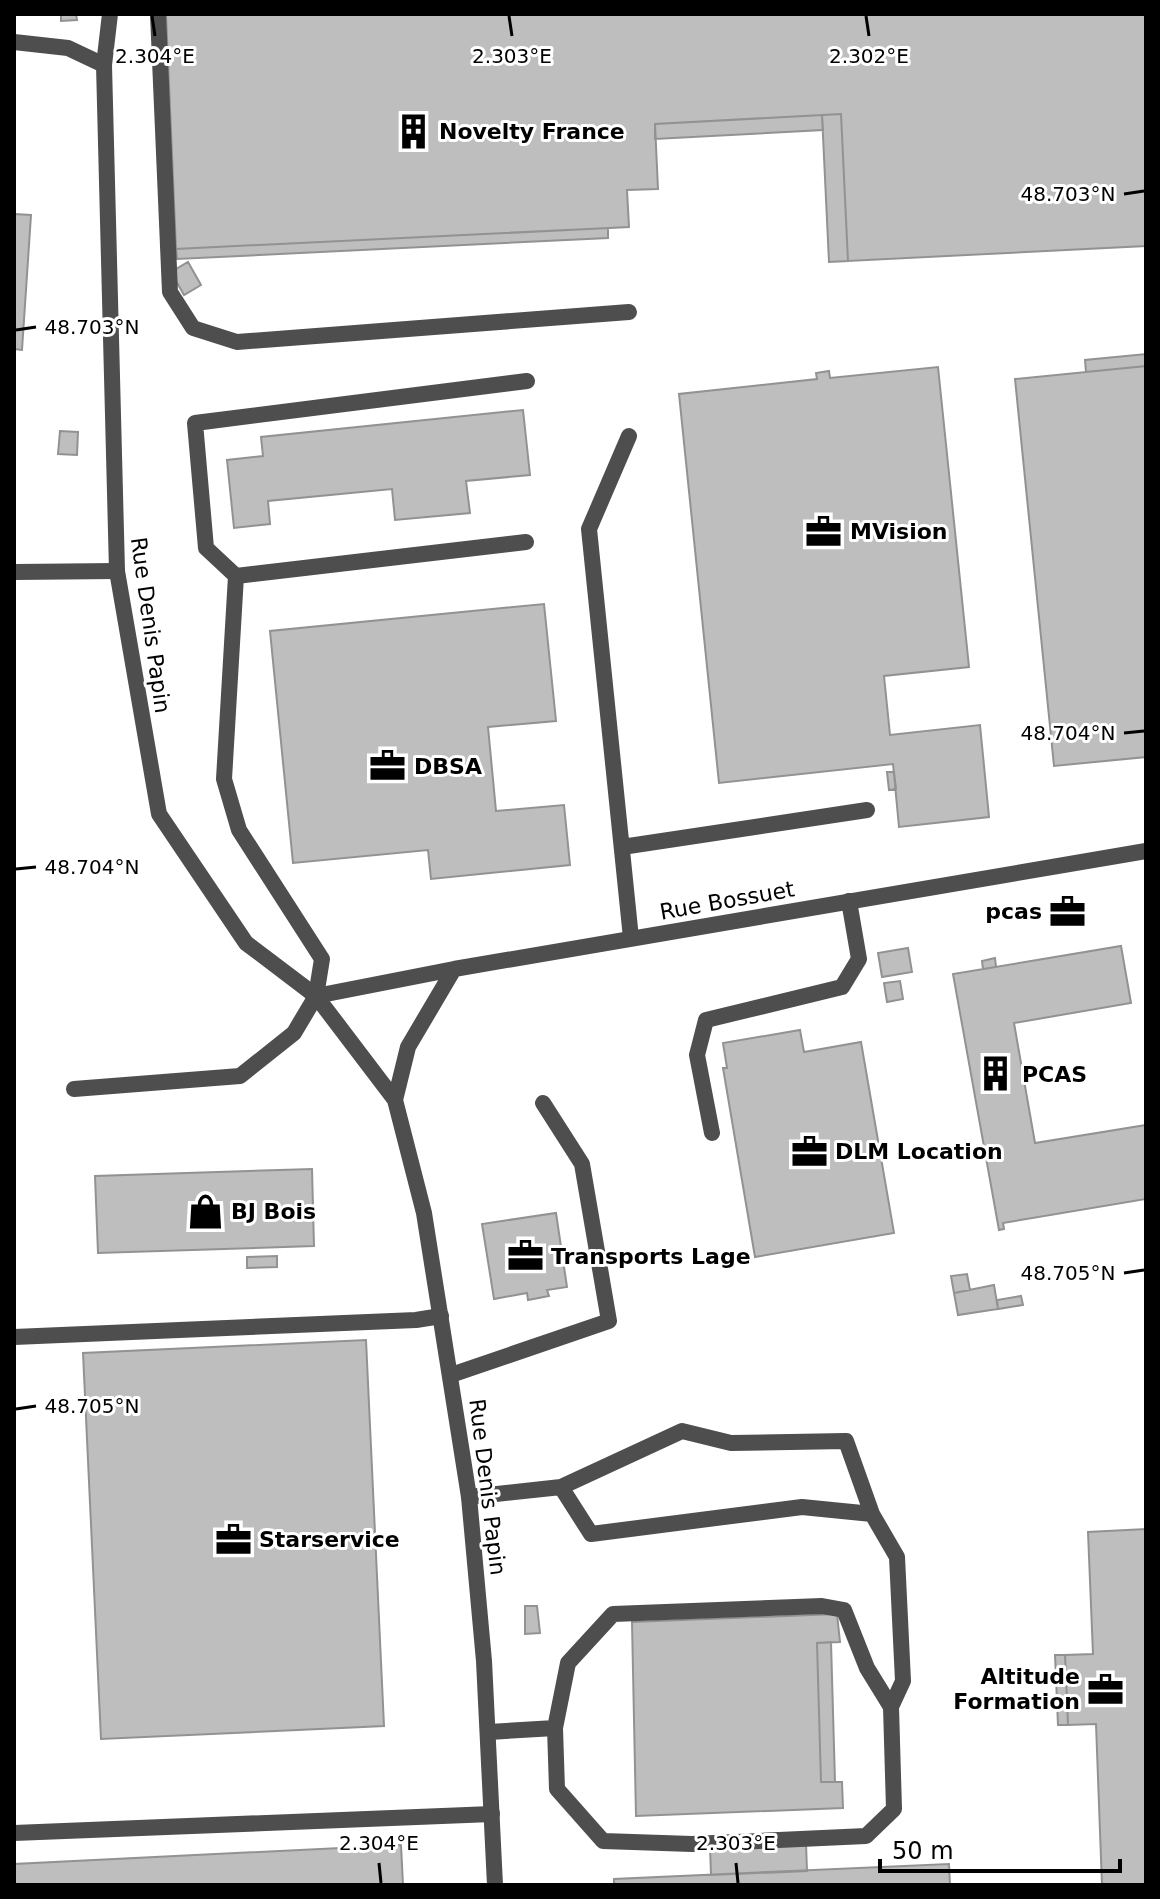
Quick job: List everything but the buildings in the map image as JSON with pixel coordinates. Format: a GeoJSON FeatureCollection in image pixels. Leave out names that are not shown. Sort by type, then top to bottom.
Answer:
{"type":"FeatureCollection","features":[{"type":"Feature","properties":{"kind":"street","name":"Rue Denis Papin"},"geometry":{"type":"LineString","coordinates":[[110,14],[104,65],[117,571],[159,814],[246,943],[316,996],[395,1100],[424,1213],[469,1497],[489,1732],[495,1885]]}},
{"type":"Feature","properties":{"kind":"street"},"geometry":{"type":"LineString","coordinates":[[158,14],[170,292],[193,328],[237,342],[629,312]]}},
{"type":"Feature","properties":{"kind":"street"},"geometry":{"type":"LineString","coordinates":[[14,42],[68,48],[104,65]]}},
{"type":"Feature","properties":{"kind":"street"},"geometry":{"type":"LineString","coordinates":[[526,542],[236,576],[206,548],[195,423],[527,381]]}},
{"type":"Feature","properties":{"kind":"street"},"geometry":{"type":"LineString","coordinates":[[629,436],[589,529],[631,938]]}},
{"type":"Feature","properties":{"kind":"street"},"geometry":{"type":"LineString","coordinates":[[14,572],[117,571]]}},
{"type":"Feature","properties":{"kind":"street"},"geometry":{"type":"LineString","coordinates":[[74,1089],[240,1076],[294,1033],[316,996],[322,959],[239,830],[224,779],[236,576]]}},
{"type":"Feature","properties":{"kind":"street"},"geometry":{"type":"LineString","coordinates":[[622,847],[867,810]]}},
{"type":"Feature","properties":{"kind":"street","name":"Rue Bossuet"},"geometry":{"type":"LineString","coordinates":[[316,996],[631,938],[1146,851]]}},
{"type":"Feature","properties":{"kind":"street"},"geometry":{"type":"LineString","coordinates":[[712,1133],[697,1055],[706,1020],[842,987],[859,959],[849,901]]}},
{"type":"Feature","properties":{"kind":"street","name":"Rue Denis Papin"},"geometry":{"type":"LineString","coordinates":[[395,1100],[408,1047],[454,969]]}},
{"type":"Feature","properties":{"kind":"street"},"geometry":{"type":"LineString","coordinates":[[451,1375],[609,1321],[582,1164],[543,1103]]}},
{"type":"Feature","properties":{"kind":"street"},"geometry":{"type":"LineString","coordinates":[[14,1337],[416,1320],[441,1316]]}},
{"type":"Feature","properties":{"kind":"street"},"geometry":{"type":"LineString","coordinates":[[469,1497],[561,1487],[682,1431],[731,1443],[846,1441],[872,1514],[897,1557],[903,1681],[891,1707],[894,1809],[866,1836],[692,1844],[603,1841],[557,1789],[555,1728],[568,1663],[613,1614],[822,1606],[844,1610],[867,1668],[891,1707]]}},
{"type":"Feature","properties":{"kind":"street"},"geometry":{"type":"LineString","coordinates":[[561,1487],[591,1534],[802,1507],[872,1514]]}},
{"type":"Feature","properties":{"kind":"street"},"geometry":{"type":"LineString","coordinates":[[489,1732],[555,1728]]}},
{"type":"Feature","properties":{"kind":"street"},"geometry":{"type":"LineString","coordinates":[[14,1833],[492,1814]]}},
{"type":"Feature","properties":{"kind":"place","name":"Novelty France"},"geometry":{"type":"Point","coordinates":[413,131]}},
{"type":"Feature","properties":{"kind":"place","name":"MVision"},"geometry":{"type":"Point","coordinates":[824,531]}},
{"type":"Feature","properties":{"kind":"place","name":"DBSA"},"geometry":{"type":"Point","coordinates":[388,766]}},
{"type":"Feature","properties":{"kind":"place","name":"pcas"},"geometry":{"type":"Point","coordinates":[1068,911]}},
{"type":"Feature","properties":{"kind":"place","name":"PCAS"},"geometry":{"type":"Point","coordinates":[996,1074]}},
{"type":"Feature","properties":{"kind":"place","name":"DLM Location"},"geometry":{"type":"Point","coordinates":[809,1151]}},
{"type":"Feature","properties":{"kind":"place","name":"BJ Bois"},"geometry":{"type":"Point","coordinates":[205,1211]}},
{"type":"Feature","properties":{"kind":"place","name":"Transports Lage"},"geometry":{"type":"Point","coordinates":[525,1256]}},
{"type":"Feature","properties":{"kind":"place","name":"Starservice"},"geometry":{"type":"Point","coordinates":[233,1539]}},
{"type":"Feature","properties":{"kind":"place","name":"Altitude Formation"},"geometry":{"type":"Point","coordinates":[1106,1689]}}]}
